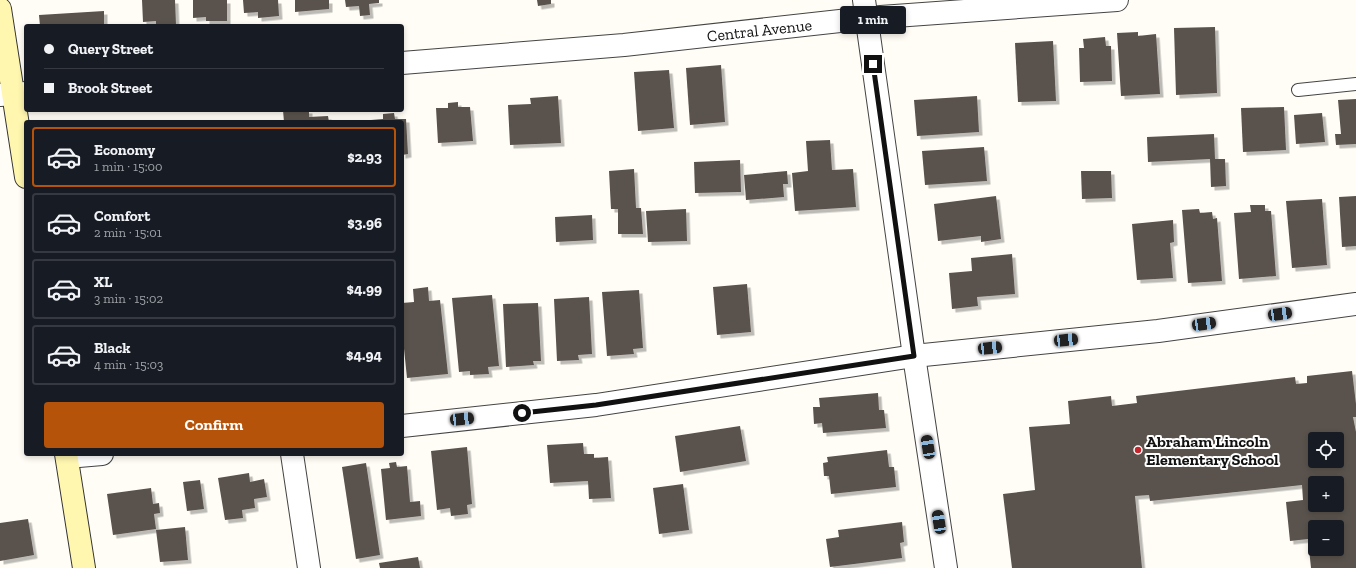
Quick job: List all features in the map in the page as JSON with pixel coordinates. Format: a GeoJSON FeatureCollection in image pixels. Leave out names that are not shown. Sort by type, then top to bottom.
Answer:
{"type":"FeatureCollection","features":[{"type":"Feature","properties":{"kind":"main road"},"geometry":{"type":"LineString","coordinates":[[0,9],[24,164]]}},
{"type":"Feature","properties":{"kind":"main road"},"geometry":{"type":"LineString","coordinates":[[67,456],[84,568]]}},
{"type":"Feature","properties":{"kind":"street","name":"Central Avenue"},"geometry":{"type":"LineString","coordinates":[[404,63],[624,45],[865,9],[1118,0]]}},
{"type":"Feature","properties":{"kind":"street"},"geometry":{"type":"LineString","coordinates":[[865,9],[914,356],[946,568]]}},
{"type":"Feature","properties":{"kind":"street"},"geometry":{"type":"LineString","coordinates":[[404,426],[596,405],[914,356],[1158,331],[1356,304]]}},
{"type":"Feature","properties":{"kind":"street"},"geometry":{"type":"LineString","coordinates":[[292,456],[309,568]]}},
{"type":"Feature","properties":{"kind":"lane"},"geometry":{"type":"LineString","coordinates":[[1298,90],[1356,84]]}},
{"type":"Feature","properties":{"kind":"building"},"geometry":{"type":"Polygon","coordinates":[[[142,0],[175,0],[176,24],[156,24],[156,21],[143,22],[142,0]]]}},
{"type":"Feature","properties":{"kind":"building"},"geometry":{"type":"Polygon","coordinates":[[[193,0],[227,0],[227,21],[206,21],[206,17],[193,18],[193,0]]]}},
{"type":"Feature","properties":{"kind":"building"},"geometry":{"type":"Polygon","coordinates":[[[243,0],[278,0],[279,16],[258,18],[258,12],[244,13],[243,0]]]}},
{"type":"Feature","properties":{"kind":"building"},"geometry":{"type":"Polygon","coordinates":[[[295,0],[329,0],[329,9],[295,12],[295,0]]]}},
{"type":"Feature","properties":{"kind":"building"},"geometry":{"type":"Polygon","coordinates":[[[345,0],[379,0],[379,3],[369,4],[370,15],[360,16],[359,6],[346,7],[345,0]]]}},
{"type":"Feature","properties":{"kind":"building"},"geometry":{"type":"Polygon","coordinates":[[[537,0],[551,0],[551,4],[538,6],[537,0]]]}},
{"type":"Feature","properties":{"kind":"building"},"geometry":{"type":"Polygon","coordinates":[[[104,11],[104,24],[40,24],[39,15],[104,11]]]}},
{"type":"Feature","properties":{"kind":"building"},"geometry":{"type":"Polygon","coordinates":[[[1215,27],[1217,93],[1176,95],[1174,28],[1215,27]]]}},
{"type":"Feature","properties":{"kind":"building"},"geometry":{"type":"Polygon","coordinates":[[[1138,32],[1138,36],[1156,34],[1160,94],[1121,96],[1117,33],[1138,32]]]}},
{"type":"Feature","properties":{"kind":"building"},"geometry":{"type":"Polygon","coordinates":[[[1105,37],[1106,46],[1111,46],[1112,81],[1080,82],[1079,48],[1084,48],[1083,39],[1105,37]]]}},
{"type":"Feature","properties":{"kind":"building"},"geometry":{"type":"Polygon","coordinates":[[[1053,41],[1056,101],[1018,102],[1015,43],[1053,41]]]}},
{"type":"Feature","properties":{"kind":"building"},"geometry":{"type":"Polygon","coordinates":[[[721,65],[725,122],[690,125],[686,68],[721,65]]]}},
{"type":"Feature","properties":{"kind":"building"},"geometry":{"type":"Polygon","coordinates":[[[669,70],[674,128],[638,131],[634,72],[669,70]]]}},
{"type":"Feature","properties":{"kind":"building"},"geometry":{"type":"Polygon","coordinates":[[[558,96],[561,143],[510,145],[508,105],[531,104],[530,98],[558,96]]]}},
{"type":"Feature","properties":{"kind":"building"},"geometry":{"type":"Polygon","coordinates":[[[977,96],[979,132],[917,136],[914,100],[977,96]]]}},
{"type":"Feature","properties":{"kind":"building"},"geometry":{"type":"Polygon","coordinates":[[[1356,99],[1356,144],[1336,145],[1335,134],[1341,134],[1338,100],[1356,99]]]}},
{"type":"Feature","properties":{"kind":"building"},"geometry":{"type":"Polygon","coordinates":[[[458,102],[458,107],[470,107],[473,141],[438,143],[436,108],[448,108],[448,103],[458,102]]]}},
{"type":"Feature","properties":{"kind":"building"},"geometry":{"type":"Polygon","coordinates":[[[1284,107],[1286,150],[1243,152],[1241,108],[1284,107]]]}},
{"type":"Feature","properties":{"kind":"building"},"geometry":{"type":"Polygon","coordinates":[[[283,112],[309,112],[309,117],[328,116],[329,120],[284,120],[283,112]]]}},
{"type":"Feature","properties":{"kind":"building"},"geometry":{"type":"Polygon","coordinates":[[[394,113],[395,119],[406,119],[408,154],[404,155],[404,120],[371,120],[383,119],[383,114],[394,113]]]}},
{"type":"Feature","properties":{"kind":"building"},"geometry":{"type":"Polygon","coordinates":[[[1322,113],[1325,142],[1296,144],[1294,115],[1322,113]]]}},
{"type":"Feature","properties":{"kind":"building"},"geometry":{"type":"Polygon","coordinates":[[[1214,134],[1215,159],[1225,159],[1226,186],[1211,187],[1210,159],[1148,162],[1147,137],[1214,134]]]}},
{"type":"Feature","properties":{"kind":"building"},"geometry":{"type":"Polygon","coordinates":[[[830,140],[832,170],[853,169],[856,207],[795,211],[792,173],[808,171],[806,141],[830,140]]]}},
{"type":"Feature","properties":{"kind":"building"},"geometry":{"type":"Polygon","coordinates":[[[984,147],[987,181],[925,185],[922,151],[984,147]]]}},
{"type":"Feature","properties":{"kind":"building"},"geometry":{"type":"Polygon","coordinates":[[[740,160],[741,192],[695,193],[694,162],[740,160]]]}},
{"type":"Feature","properties":{"kind":"building"},"geometry":{"type":"Polygon","coordinates":[[[634,169],[636,208],[641,208],[643,234],[618,234],[618,209],[611,209],[609,171],[634,169]]]}},
{"type":"Feature","properties":{"kind":"building"},"geometry":{"type":"Polygon","coordinates":[[[787,171],[788,184],[783,184],[784,197],[746,200],[744,175],[787,171]]]}},
{"type":"Feature","properties":{"kind":"building"},"geometry":{"type":"Polygon","coordinates":[[[1081,171],[1111,171],[1112,198],[1082,199],[1081,171]]]}},
{"type":"Feature","properties":{"kind":"building"},"geometry":{"type":"Polygon","coordinates":[[[996,196],[1001,239],[981,242],[981,236],[938,241],[934,204],[996,196]]]}},
{"type":"Feature","properties":{"kind":"building"},"geometry":{"type":"Polygon","coordinates":[[[1356,196],[1356,246],[1342,247],[1339,197],[1356,196]]]}},
{"type":"Feature","properties":{"kind":"building"},"geometry":{"type":"Polygon","coordinates":[[[1322,199],[1327,265],[1292,268],[1286,201],[1322,199]]]}},
{"type":"Feature","properties":{"kind":"building"},"geometry":{"type":"Polygon","coordinates":[[[1250,205],[1265,205],[1265,211],[1271,211],[1276,276],[1239,279],[1234,213],[1251,212],[1250,205]]]}},
{"type":"Feature","properties":{"kind":"building"},"geometry":{"type":"Polygon","coordinates":[[[686,209],[687,241],[648,242],[646,211],[686,209]]]}},
{"type":"Feature","properties":{"kind":"building"},"geometry":{"type":"Polygon","coordinates":[[[1199,209],[1200,213],[1212,212],[1213,219],[1217,218],[1222,281],[1188,283],[1182,210],[1199,209]]]}},
{"type":"Feature","properties":{"kind":"building"},"geometry":{"type":"Polygon","coordinates":[[[592,215],[593,240],[556,242],[555,217],[592,215]]]}},
{"type":"Feature","properties":{"kind":"building"},"geometry":{"type":"Polygon","coordinates":[[[1173,220],[1174,242],[1170,243],[1173,278],[1137,280],[1132,224],[1173,220]]]}},
{"type":"Feature","properties":{"kind":"building"},"geometry":{"type":"Polygon","coordinates":[[[1012,254],[1015,294],[977,297],[978,306],[952,309],[949,273],[972,271],[971,258],[1012,254]]]}},
{"type":"Feature","properties":{"kind":"building"},"geometry":{"type":"Polygon","coordinates":[[[747,284],[751,332],[717,335],[713,287],[747,284]]]}},
{"type":"Feature","properties":{"kind":"building"},"geometry":{"type":"Polygon","coordinates":[[[428,287],[429,301],[440,300],[448,374],[407,378],[404,349],[404,303],[414,302],[413,289],[428,287]]]}},
{"type":"Feature","properties":{"kind":"building"},"geometry":{"type":"Polygon","coordinates":[[[639,290],[643,348],[633,349],[634,354],[607,356],[602,292],[639,290]]]}},
{"type":"Feature","properties":{"kind":"building"},"geometry":{"type":"Polygon","coordinates":[[[492,295],[499,366],[488,367],[489,374],[470,375],[470,371],[459,372],[452,298],[492,295]]]}},
{"type":"Feature","properties":{"kind":"building"},"geometry":{"type":"Polygon","coordinates":[[[589,297],[592,354],[578,355],[579,360],[557,361],[554,299],[589,297]]]}},
{"type":"Feature","properties":{"kind":"building"},"geometry":{"type":"Polygon","coordinates":[[[538,303],[541,361],[533,361],[534,365],[506,367],[503,304],[538,303]]]}},
{"type":"Feature","properties":{"kind":"building"},"geometry":{"type":"Polygon","coordinates":[[[1352,371],[1356,404],[1356,417],[1353,417],[1356,432],[1356,568],[1311,568],[1310,556],[1344,556],[1344,520],[1308,520],[1308,539],[1290,541],[1286,502],[1303,500],[1302,485],[1150,501],[1149,495],[1135,496],[1142,568],[1012,568],[1003,494],[1035,490],[1029,427],[1070,424],[1068,401],[1111,396],[1112,406],[1137,403],[1136,396],[1295,377],[1296,384],[1307,383],[1307,376],[1352,371]]]}},
{"type":"Feature","properties":{"kind":"building"},"geometry":{"type":"Polygon","coordinates":[[[878,393],[879,410],[884,410],[886,428],[823,433],[822,423],[814,424],[813,407],[820,407],[819,398],[878,393]]]}},
{"type":"Feature","properties":{"kind":"building"},"geometry":{"type":"Polygon","coordinates":[[[740,426],[746,461],[680,472],[675,436],[740,426]]]}},
{"type":"Feature","properties":{"kind":"building"},"geometry":{"type":"Polygon","coordinates":[[[583,443],[584,454],[594,454],[594,458],[608,457],[611,498],[589,499],[588,481],[550,483],[547,445],[583,443]]]}},
{"type":"Feature","properties":{"kind":"building"},"geometry":{"type":"Polygon","coordinates":[[[467,447],[472,504],[467,505],[468,514],[451,516],[450,508],[437,510],[431,451],[467,447]]]}},
{"type":"Feature","properties":{"kind":"building"},"geometry":{"type":"Polygon","coordinates":[[[887,450],[889,467],[894,467],[896,487],[831,494],[829,476],[824,476],[823,463],[828,462],[827,457],[887,450]]]}},
{"type":"Feature","properties":{"kind":"building"},"geometry":{"type":"Polygon","coordinates":[[[396,462],[397,467],[407,466],[410,502],[420,501],[421,516],[386,520],[381,469],[390,468],[389,463],[396,462]]]}},
{"type":"Feature","properties":{"kind":"building"},"geometry":{"type":"Polygon","coordinates":[[[366,463],[380,555],[356,559],[342,467],[366,463]]]}},
{"type":"Feature","properties":{"kind":"building"},"geometry":{"type":"Polygon","coordinates":[[[249,473],[250,482],[264,479],[267,497],[254,499],[255,508],[242,510],[243,518],[225,520],[218,478],[249,473]]]}},
{"type":"Feature","properties":{"kind":"building"},"geometry":{"type":"Polygon","coordinates":[[[200,480],[204,509],[187,511],[183,482],[200,480]]]}},
{"type":"Feature","properties":{"kind":"building"},"geometry":{"type":"Polygon","coordinates":[[[683,484],[689,530],[659,534],[653,488],[683,484]]]}},
{"type":"Feature","properties":{"kind":"building"},"geometry":{"type":"Polygon","coordinates":[[[151,488],[153,504],[159,503],[160,513],[154,514],[156,529],[113,535],[107,494],[151,488]]]}},
{"type":"Feature","properties":{"kind":"building"},"geometry":{"type":"Polygon","coordinates":[[[28,519],[34,555],[0,561],[0,523],[28,519]]]}},
{"type":"Feature","properties":{"kind":"building"},"geometry":{"type":"Polygon","coordinates":[[[902,522],[904,542],[900,543],[902,558],[830,567],[826,539],[839,537],[838,530],[902,522]]]}},
{"type":"Feature","properties":{"kind":"building"},"geometry":{"type":"Polygon","coordinates":[[[185,527],[188,560],[160,562],[156,530],[185,527]]]}},
{"type":"Feature","properties":{"kind":"building"},"geometry":{"type":"Polygon","coordinates":[[[418,557],[420,568],[380,568],[379,563],[418,557]]]}},
{"type":"Feature","properties":{"kind":"place","name":"Abraham Lincoln Elementary School"},"geometry":{"type":"Point","coordinates":[1138,450]}},
{"type":"Feature","properties":{"kind":"route"},"geometry":{"type":"LineString","coordinates":[[522,413],[596,405],[914,356],[873,64]]}}]}
